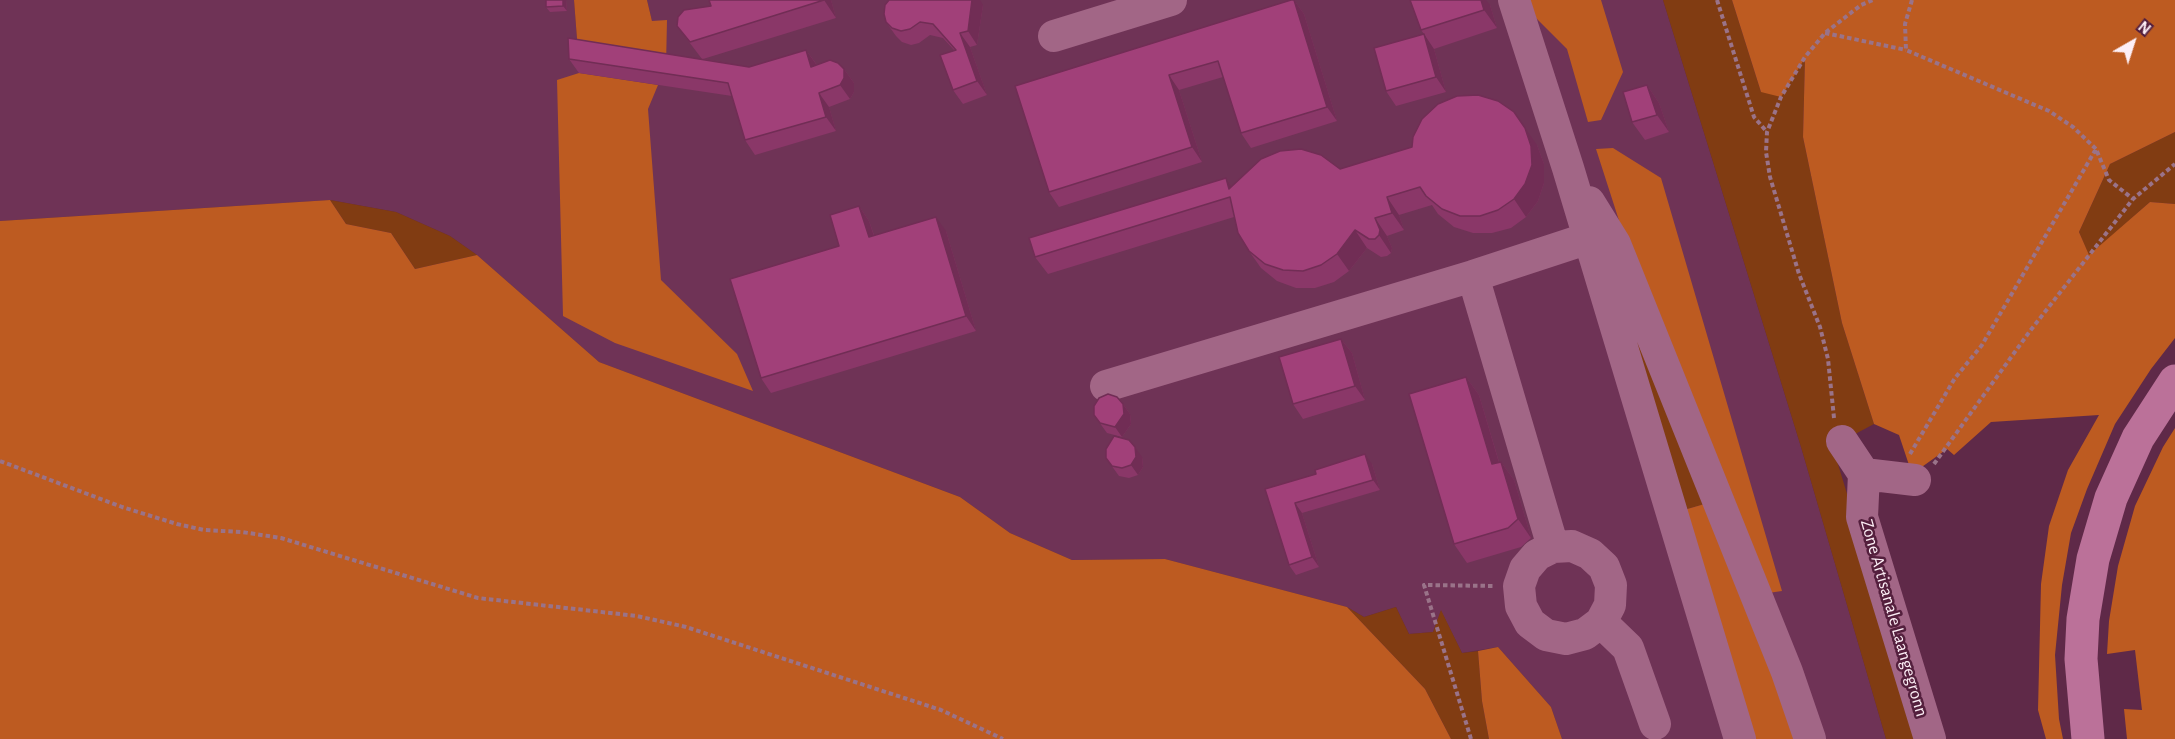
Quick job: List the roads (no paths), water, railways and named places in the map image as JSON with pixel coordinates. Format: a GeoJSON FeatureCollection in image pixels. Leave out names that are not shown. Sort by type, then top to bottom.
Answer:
{"type":"FeatureCollection","features":[{"type":"Feature","properties":{"kind":"main road"},"geometry":{"type":"LineString","coordinates":[[2088,739],[2081,659],[2092,559],[2111,498],[2138,438],[2175,381]]}},
{"type":"Feature","properties":{"kind":"lane"},"geometry":{"type":"LineString","coordinates":[[1054,36],[1171,0]]}},
{"type":"Feature","properties":{"kind":"lane"},"geometry":{"type":"LineString","coordinates":[[1514,0],[1568,168],[1740,739]]}},
{"type":"Feature","properties":{"kind":"lane"},"geometry":{"type":"LineString","coordinates":[[1568,168],[1615,244],[1787,672],[1810,739]]}},
{"type":"Feature","properties":{"kind":"lane"},"geometry":{"type":"LineString","coordinates":[[1106,386],[1473,276],[1589,238]]}},
{"type":"Feature","properties":{"kind":"lane"},"geometry":{"type":"LineString","coordinates":[[1473,276],[1553,547]]}},
{"type":"Feature","properties":{"kind":"lane"},"geometry":{"type":"LineString","coordinates":[[1842,441],[1864,474],[1906,479]]}},
{"type":"Feature","properties":{"kind":"lane","name":"Zone Artisanale Laangegronn"},"geometry":{"type":"LineString","coordinates":[[1864,474],[1863,517],[1930,739]]}},
{"type":"Feature","properties":{"kind":"lane"},"geometry":{"type":"LineString","coordinates":[[1572,546],[1590,554],[1604,567],[1611,585],[1610,605],[1601,622],[1585,634],[1566,639],[1546,635],[1530,623],[1521,606],[1519,586],[1525,569],[1537,555],[1553,547],[1572,546]]}},
{"type":"Feature","properties":{"kind":"lane"},"geometry":{"type":"LineString","coordinates":[[1601,622],[1628,648],[1655,724]]}}]}
